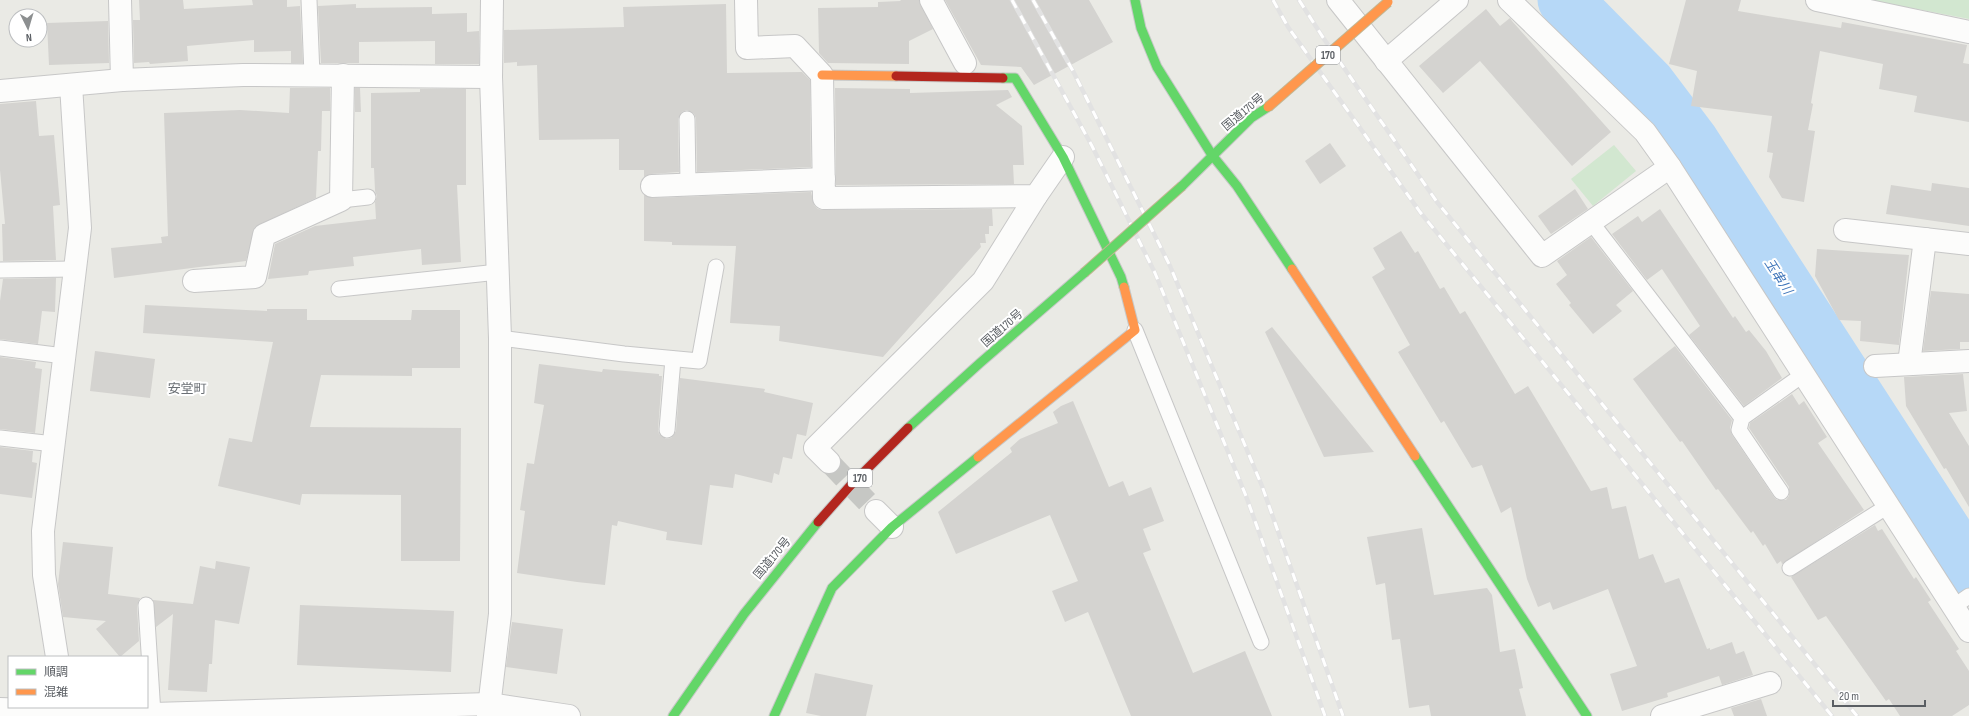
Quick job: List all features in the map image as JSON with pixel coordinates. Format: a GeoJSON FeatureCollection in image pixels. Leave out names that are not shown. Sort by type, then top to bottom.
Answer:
{"type":"FeatureCollection","features":[{"type":"Feature","properties":{"kind":"main road"},"geometry":{"type":"LineString","coordinates":[[1135,0],[1141,28],[1157,67],[1212,155],[1237,186],[1587,716]]}},
{"type":"Feature","properties":{"kind":"main road","name":"国道170号"},"geometry":{"type":"LineString","coordinates":[[672,716],[706,664],[757,594],[811,530],[858,479],[947,391],[1182,186],[1251,118],[1268,107],[1390,1]]}},
{"type":"Feature","properties":{"kind":"main road"},"geometry":{"type":"LineString","coordinates":[[774,716],[832,588],[892,527],[1135,330],[1121,277],[1063,157],[1014,78],[822,75]]}},
{"type":"Feature","properties":{"kind":"street"},"geometry":{"type":"LineString","coordinates":[[120,0],[122,80]]}},
{"type":"Feature","properties":{"kind":"street"},"geometry":{"type":"LineString","coordinates":[[489,710],[500,614],[500,338],[491,77],[492,0]]}},
{"type":"Feature","properties":{"kind":"street"},"geometry":{"type":"LineString","coordinates":[[746,0],[748,48],[795,46],[822,75],[824,198],[1036,196]]}},
{"type":"Feature","properties":{"kind":"street"},"geometry":{"type":"LineString","coordinates":[[931,0],[965,63]]}},
{"type":"Feature","properties":{"kind":"street"},"geometry":{"type":"LineString","coordinates":[[1338,0],[1542,256],[1670,166]]}},
{"type":"Feature","properties":{"kind":"street"},"geometry":{"type":"LineString","coordinates":[[1386,61],[1457,0]]}},
{"type":"Feature","properties":{"kind":"street"},"geometry":{"type":"LineString","coordinates":[[1508,0],[1645,132],[1670,166],[1888,506],[1961,601],[1969,631]]}},
{"type":"Feature","properties":{"kind":"street"},"geometry":{"type":"LineString","coordinates":[[1818,0],[1969,32]]}},
{"type":"Feature","properties":{"kind":"street"},"geometry":{"type":"LineString","coordinates":[[0,91],[122,80],[243,75],[491,77]]}},
{"type":"Feature","properties":{"kind":"street"},"geometry":{"type":"LineString","coordinates":[[194,281],[255,278],[264,235],[341,200],[343,75]]}},
{"type":"Feature","properties":{"kind":"street"},"geometry":{"type":"LineString","coordinates":[[57,656],[44,575],[44,531],[80,228],[71,85]]}},
{"type":"Feature","properties":{"kind":"street"},"geometry":{"type":"LineString","coordinates":[[829,462],[815,448],[982,281],[1036,196],[1063,157]]}},
{"type":"Feature","properties":{"kind":"street"},"geometry":{"type":"LineString","coordinates":[[652,186],[824,179]]}},
{"type":"Feature","properties":{"kind":"street"},"geometry":{"type":"LineString","coordinates":[[1845,230],[1969,244]]}},
{"type":"Feature","properties":{"kind":"street"},"geometry":{"type":"LineString","coordinates":[[1909,364],[1925,239]]}},
{"type":"Feature","properties":{"kind":"street"},"geometry":{"type":"LineString","coordinates":[[1875,366],[1969,361]]}},
{"type":"Feature","properties":{"kind":"street"},"geometry":{"type":"LineString","coordinates":[[876,511],[892,527]]}},
{"type":"Feature","properties":{"kind":"street"},"geometry":{"type":"LineString","coordinates":[[1662,716],[1770,683]]}},
{"type":"Feature","properties":{"kind":"street"},"geometry":{"type":"LineString","coordinates":[[0,709],[153,714],[489,710],[569,716]]}},
{"type":"Feature","properties":{"kind":"lane"},"geometry":{"type":"LineString","coordinates":[[309,0],[312,75]]}},
{"type":"Feature","properties":{"kind":"lane"},"geometry":{"type":"LineString","coordinates":[[687,119],[688,184]]}},
{"type":"Feature","properties":{"kind":"lane"},"geometry":{"type":"LineString","coordinates":[[341,200],[368,197]]}},
{"type":"Feature","properties":{"kind":"lane"},"geometry":{"type":"LineString","coordinates":[[1591,222],[1742,418]]}},
{"type":"Feature","properties":{"kind":"lane"},"geometry":{"type":"LineString","coordinates":[[500,338],[624,354],[699,361],[716,267]]}},
{"type":"Feature","properties":{"kind":"lane"},"geometry":{"type":"LineString","coordinates":[[0,270],[75,268]]}},
{"type":"Feature","properties":{"kind":"lane"},"geometry":{"type":"LineString","coordinates":[[339,289],[498,272]]}},
{"type":"Feature","properties":{"kind":"lane"},"geometry":{"type":"LineString","coordinates":[[1135,330],[1260,642]]}},
{"type":"Feature","properties":{"kind":"lane"},"geometry":{"type":"LineString","coordinates":[[0,348],[64,356]]}},
{"type":"Feature","properties":{"kind":"lane"},"geometry":{"type":"LineString","coordinates":[[667,430],[673,359]]}},
{"type":"Feature","properties":{"kind":"lane"},"geometry":{"type":"LineString","coordinates":[[1781,492],[1739,430],[1742,418],[1804,374]]}},
{"type":"Feature","properties":{"kind":"lane"},"geometry":{"type":"LineString","coordinates":[[0,438],[54,444]]}},
{"type":"Feature","properties":{"kind":"lane"},"geometry":{"type":"LineString","coordinates":[[1790,568],[1888,506]]}},
{"type":"Feature","properties":{"kind":"lane"},"geometry":{"type":"LineString","coordinates":[[146,605],[153,714]]}},
{"type":"Feature","properties":{"kind":"green space"},"geometry":{"type":"Polygon","coordinates":[[[1870,0],[1969,0],[1969,19],[1870,0]]]}},
{"type":"Feature","properties":{"kind":"green space"},"geometry":{"type":"Polygon","coordinates":[[[1614,145],[1636,171],[1593,206],[1571,179],[1614,145]]]}},
{"type":"Feature","properties":{"kind":"building"},"geometry":{"type":"Polygon","coordinates":[[[139,0],[183,0],[184,9],[253,5],[252,0],[287,0],[287,7],[300,6],[303,63],[291,63],[291,51],[254,52],[254,40],[187,46],[188,61],[150,64],[149,62],[134,63],[133,20],[140,20],[139,0]]]}},
{"type":"Feature","properties":{"kind":"building"},"geometry":{"type":"Polygon","coordinates":[[[900,0],[919,0],[933,29],[909,41],[909,64],[828,63],[819,53],[818,8],[878,7],[878,2],[901,1],[900,0]]]}},
{"type":"Feature","properties":{"kind":"building"},"geometry":{"type":"Polygon","coordinates":[[[945,0],[1089,0],[1113,42],[1034,85],[1021,67],[981,65],[945,0]]]}},
{"type":"Feature","properties":{"kind":"building"},"geometry":{"type":"Polygon","coordinates":[[[1686,0],[1741,0],[1738,11],[1841,28],[1842,22],[1967,45],[1963,63],[1969,64],[1969,122],[1914,112],[1917,96],[1879,89],[1883,64],[1820,51],[1808,130],[1815,131],[1804,202],[1782,198],[1769,177],[1773,153],[1767,152],[1772,116],[1691,106],[1697,71],[1669,64],[1686,0]]]}},
{"type":"Feature","properties":{"kind":"building"},"geometry":{"type":"Polygon","coordinates":[[[356,4],[356,8],[432,7],[432,14],[467,13],[467,32],[479,31],[479,64],[435,64],[435,41],[359,42],[359,63],[321,63],[318,6],[356,4]]]}},
{"type":"Feature","properties":{"kind":"building"},"geometry":{"type":"Polygon","coordinates":[[[726,4],[727,73],[802,72],[810,80],[811,167],[697,172],[696,118],[694,114],[687,110],[682,112],[678,119],[679,172],[651,174],[644,177],[644,170],[619,170],[619,139],[539,140],[537,65],[517,66],[517,62],[504,63],[504,30],[624,27],[623,7],[726,4]]]}},
{"type":"Feature","properties":{"kind":"building"},"geometry":{"type":"Polygon","coordinates":[[[1486,9],[1500,26],[1510,18],[1611,132],[1572,166],[1480,61],[1443,93],[1419,66],[1486,9]]]}},
{"type":"Feature","properties":{"kind":"building"},"geometry":{"type":"Polygon","coordinates":[[[108,21],[109,63],[49,65],[48,23],[108,21]]]}},
{"type":"Feature","properties":{"kind":"building"},"geometry":{"type":"Polygon","coordinates":[[[290,88],[330,88],[330,111],[322,111],[321,151],[318,151],[316,198],[255,227],[246,261],[114,278],[111,248],[162,243],[161,237],[168,236],[164,113],[240,110],[289,113],[290,88]]]}},
{"type":"Feature","properties":{"kind":"building"},"geometry":{"type":"Polygon","coordinates":[[[355,88],[360,88],[361,112],[355,112],[355,88]]]}},
{"type":"Feature","properties":{"kind":"building"},"geometry":{"type":"Polygon","coordinates":[[[835,88],[910,89],[910,93],[1008,90],[1012,97],[996,105],[1022,126],[1024,165],[1013,165],[1014,184],[836,185],[835,88]]]}},
{"type":"Feature","properties":{"kind":"building"},"geometry":{"type":"Polygon","coordinates":[[[420,89],[466,89],[466,185],[457,185],[461,262],[422,265],[421,249],[353,257],[354,266],[309,271],[308,275],[268,279],[275,244],[315,226],[376,219],[375,202],[377,196],[375,191],[374,168],[371,168],[371,93],[420,92],[420,89]]]}},
{"type":"Feature","properties":{"kind":"building"},"geometry":{"type":"Polygon","coordinates":[[[36,101],[39,136],[54,135],[60,205],[53,206],[56,260],[3,261],[2,224],[5,224],[0,170],[0,104],[36,101]]]}},
{"type":"Feature","properties":{"kind":"building"},"geometry":{"type":"Polygon","coordinates":[[[1330,143],[1346,166],[1320,184],[1305,161],[1330,143]]]}},
{"type":"Feature","properties":{"kind":"building"},"geometry":{"type":"Polygon","coordinates":[[[1932,183],[1969,188],[1969,226],[1886,214],[1891,185],[1931,191],[1932,183]]]}},
{"type":"Feature","properties":{"kind":"building"},"geometry":{"type":"Polygon","coordinates":[[[1575,189],[1588,209],[1551,234],[1538,216],[1575,189]]]}},
{"type":"Feature","properties":{"kind":"building"},"geometry":{"type":"Polygon","coordinates":[[[811,192],[814,205],[818,209],[824,210],[992,209],[993,226],[989,226],[989,234],[985,234],[986,243],[980,243],[981,247],[883,357],[779,341],[780,326],[730,323],[736,246],[672,245],[672,242],[644,241],[644,195],[653,198],[811,192]]]}},
{"type":"Feature","properties":{"kind":"building"},"geometry":{"type":"Polygon","coordinates":[[[1660,209],[1733,318],[1735,316],[1746,332],[1749,330],[1766,351],[1782,378],[1744,406],[1689,335],[1700,326],[1662,269],[1647,280],[1612,234],[1638,216],[1642,222],[1660,209]]]}},
{"type":"Feature","properties":{"kind":"building"},"geometry":{"type":"Polygon","coordinates":[[[1401,231],[1415,253],[1418,251],[1440,289],[1444,287],[1460,314],[1465,311],[1515,394],[1528,386],[1591,491],[1607,487],[1612,509],[1626,506],[1639,559],[1653,554],[1665,583],[1679,578],[1707,649],[1710,648],[1710,650],[1732,642],[1736,654],[1744,651],[1753,675],[1722,685],[1719,676],[1667,693],[1668,697],[1622,711],[1610,674],[1637,666],[1608,589],[1553,610],[1550,602],[1538,607],[1527,579],[1511,507],[1501,513],[1482,465],[1472,468],[1444,421],[1441,423],[1398,352],[1410,345],[1372,277],[1385,269],[1373,248],[1401,231]]]}},
{"type":"Feature","properties":{"kind":"building"},"geometry":{"type":"Polygon","coordinates":[[[1591,237],[1633,291],[1616,305],[1622,311],[1593,334],[1569,305],[1571,303],[1556,284],[1567,275],[1557,261],[1591,237]]]}},
{"type":"Feature","properties":{"kind":"building"},"geometry":{"type":"Polygon","coordinates":[[[1817,249],[1909,255],[1899,345],[1860,341],[1861,321],[1839,320],[1815,276],[1817,249]]]}},
{"type":"Feature","properties":{"kind":"building"},"geometry":{"type":"Polygon","coordinates":[[[56,278],[55,312],[42,311],[38,344],[0,339],[0,301],[3,279],[56,278]]]}},
{"type":"Feature","properties":{"kind":"building"},"geometry":{"type":"Polygon","coordinates":[[[1931,291],[1969,294],[1969,342],[1960,342],[1960,349],[1923,351],[1931,291]]]}},
{"type":"Feature","properties":{"kind":"building"},"geometry":{"type":"Polygon","coordinates":[[[145,305],[267,311],[267,309],[307,309],[307,320],[411,320],[412,310],[460,310],[460,368],[412,368],[412,376],[321,375],[310,427],[461,428],[460,561],[401,561],[401,495],[302,494],[300,505],[218,486],[229,438],[252,442],[273,342],[143,333],[145,305]]]}},
{"type":"Feature","properties":{"kind":"building"},"geometry":{"type":"Polygon","coordinates":[[[1272,327],[1374,452],[1324,457],[1265,332],[1272,327]]]}},
{"type":"Feature","properties":{"kind":"building"},"geometry":{"type":"Polygon","coordinates":[[[1675,346],[1732,420],[1730,428],[1732,435],[1777,500],[1786,500],[1789,496],[1789,487],[1749,428],[1750,423],[1792,394],[1799,405],[1804,401],[1827,437],[1818,443],[1864,510],[1782,564],[1781,561],[1777,564],[1765,544],[1763,546],[1753,531],[1751,533],[1718,489],[1716,490],[1682,441],[1680,442],[1633,379],[1675,346]]]}},
{"type":"Feature","properties":{"kind":"building"},"geometry":{"type":"Polygon","coordinates":[[[95,351],[155,359],[150,398],[90,391],[95,351]]]}},
{"type":"Feature","properties":{"kind":"building"},"geometry":{"type":"Polygon","coordinates":[[[0,357],[36,362],[35,368],[42,369],[35,433],[0,429],[0,357]]]}},
{"type":"Feature","properties":{"kind":"building"},"geometry":{"type":"Polygon","coordinates":[[[539,364],[602,372],[603,369],[659,374],[659,376],[662,376],[658,430],[659,434],[666,439],[671,438],[676,431],[680,378],[765,389],[764,392],[813,403],[806,436],[797,434],[792,459],[783,457],[779,475],[774,473],[772,483],[735,474],[733,488],[710,485],[702,545],[666,540],[667,532],[618,521],[617,526],[612,525],[605,585],[577,582],[517,573],[525,511],[520,510],[527,463],[534,464],[544,405],[534,403],[539,364]]]}},
{"type":"Feature","properties":{"kind":"building"},"geometry":{"type":"Polygon","coordinates":[[[1963,374],[1967,411],[1949,413],[1969,446],[1969,507],[1906,406],[1904,377],[1963,374]]]}},
{"type":"Feature","properties":{"kind":"building"},"geometry":{"type":"Polygon","coordinates":[[[1073,401],[1109,487],[1123,481],[1129,496],[1151,487],[1164,521],[1143,529],[1151,550],[1143,553],[1193,673],[1245,651],[1272,716],[1131,716],[1088,612],[1065,622],[1052,591],[1078,581],[1050,515],[956,554],[938,512],[1012,452],[1010,448],[1020,439],[1058,423],[1053,412],[1061,406],[1073,401]]]}},
{"type":"Feature","properties":{"kind":"building"},"geometry":{"type":"Polygon","coordinates":[[[0,447],[33,451],[32,462],[37,463],[32,498],[0,494],[0,447]]]}},
{"type":"Feature","properties":{"kind":"building"},"geometry":{"type":"Polygon","coordinates":[[[1875,525],[1878,531],[1882,529],[1914,579],[1916,577],[1931,600],[1928,602],[1959,649],[1956,651],[1969,671],[1969,705],[1952,716],[1900,716],[1889,699],[1886,701],[1826,616],[1818,620],[1791,577],[1875,525]]]}},
{"type":"Feature","properties":{"kind":"building"},"geometry":{"type":"Polygon","coordinates":[[[1422,528],[1434,595],[1487,588],[1492,595],[1500,652],[1515,649],[1523,688],[1519,689],[1526,716],[1431,716],[1429,705],[1409,708],[1400,639],[1392,640],[1385,583],[1376,585],[1367,537],[1422,528]]]}},
{"type":"Feature","properties":{"kind":"building"},"geometry":{"type":"Polygon","coordinates":[[[63,542],[113,547],[108,594],[140,598],[137,606],[139,641],[121,656],[119,656],[96,629],[106,621],[63,617],[58,584],[63,542]]]}},
{"type":"Feature","properties":{"kind":"building"},"geometry":{"type":"Polygon","coordinates":[[[216,561],[250,567],[239,624],[215,620],[212,664],[209,664],[207,692],[168,690],[173,614],[156,627],[153,600],[193,604],[200,566],[215,569],[216,561]]]}},
{"type":"Feature","properties":{"kind":"building"},"geometry":{"type":"Polygon","coordinates":[[[300,605],[454,611],[451,672],[297,665],[300,605]]]}},
{"type":"Feature","properties":{"kind":"building"},"geometry":{"type":"Polygon","coordinates":[[[512,622],[563,629],[557,674],[506,667],[512,622]]]}},
{"type":"Feature","properties":{"kind":"building"},"geometry":{"type":"Polygon","coordinates":[[[815,673],[873,685],[866,716],[821,716],[806,713],[815,673]]]}},
{"type":"Feature","properties":{"kind":"building"},"geometry":{"type":"Polygon","coordinates":[[[1761,699],[1767,716],[1734,716],[1731,708],[1761,699]]]}},
{"type":"Feature","properties":{"kind":"waterway","name":"玉串川"},"geometry":{"type":"LineString","coordinates":[[1565,0],[1648,84],[1691,141],[1969,570]]}},
{"type":"Feature","properties":{"kind":"tunnel"},"geometry":{"type":"LineString","coordinates":[[829,462],[876,511]]}},
{"type":"Feature","properties":{"kind":"railway"},"geometry":{"type":"LineString","coordinates":[[1012,0],[1092,146],[1155,273],[1246,496],[1325,716]]}},
{"type":"Feature","properties":{"kind":"railway"},"geometry":{"type":"LineString","coordinates":[[1033,0],[1073,71],[1170,266],[1262,486],[1343,716]]}},
{"type":"Feature","properties":{"kind":"railway"},"geometry":{"type":"LineString","coordinates":[[1273,0],[1288,27],[1420,212],[1832,716]]}},
{"type":"Feature","properties":{"kind":"railway"},"geometry":{"type":"LineString","coordinates":[[1299,0],[1324,39],[1437,202],[1857,716]]}},
{"type":"Feature","properties":{"kind":"traffic: fast"},"geometry":{"type":"LineString","coordinates":[[1135,0],[1141,28],[1157,67],[1212,155],[1237,186],[1292,269]]}},
{"type":"Feature","properties":{"kind":"traffic: fast"},"geometry":{"type":"LineString","coordinates":[[1003,78],[1015,78],[1063,157],[1121,277],[1124,287]]}},
{"type":"Feature","properties":{"kind":"traffic: fast"},"geometry":{"type":"LineString","coordinates":[[1182,186],[1251,118],[1268,107]]}},
{"type":"Feature","properties":{"kind":"traffic: fast"},"geometry":{"type":"LineString","coordinates":[[1084,273],[1182,186]]}},
{"type":"Feature","properties":{"kind":"traffic: fast"},"geometry":{"type":"LineString","coordinates":[[908,428],[1084,273]]}},
{"type":"Feature","properties":{"kind":"traffic: fast"},"geometry":{"type":"LineString","coordinates":[[1415,456],[1587,716]]}},
{"type":"Feature","properties":{"kind":"traffic: fast"},"geometry":{"type":"LineString","coordinates":[[774,716],[832,588],[892,527],[978,457]]}},
{"type":"Feature","properties":{"kind":"traffic: fast"},"geometry":{"type":"LineString","coordinates":[[673,716],[744,614],[818,522]]}},
{"type":"Feature","properties":{"kind":"traffic: slow"},"geometry":{"type":"LineString","coordinates":[[1268,107],[1388,2]]}},
{"type":"Feature","properties":{"kind":"traffic: slow"},"geometry":{"type":"LineString","coordinates":[[822,75],[896,76]]}},
{"type":"Feature","properties":{"kind":"traffic: slow"},"geometry":{"type":"LineString","coordinates":[[1292,269],[1415,456]]}},
{"type":"Feature","properties":{"kind":"traffic: slow"},"geometry":{"type":"LineString","coordinates":[[978,457],[1135,330],[1124,287]]}},
{"type":"Feature","properties":{"kind":"traffic: jam"},"geometry":{"type":"LineString","coordinates":[[896,76],[1003,78]]}},
{"type":"Feature","properties":{"kind":"traffic: jam"},"geometry":{"type":"LineString","coordinates":[[818,522],[850,486],[908,428]]}},
{"type":"Feature","properties":{"kind":"district","name":"安堂町"},"geometry":{"type":"Point","coordinates":[187,388]}}]}
